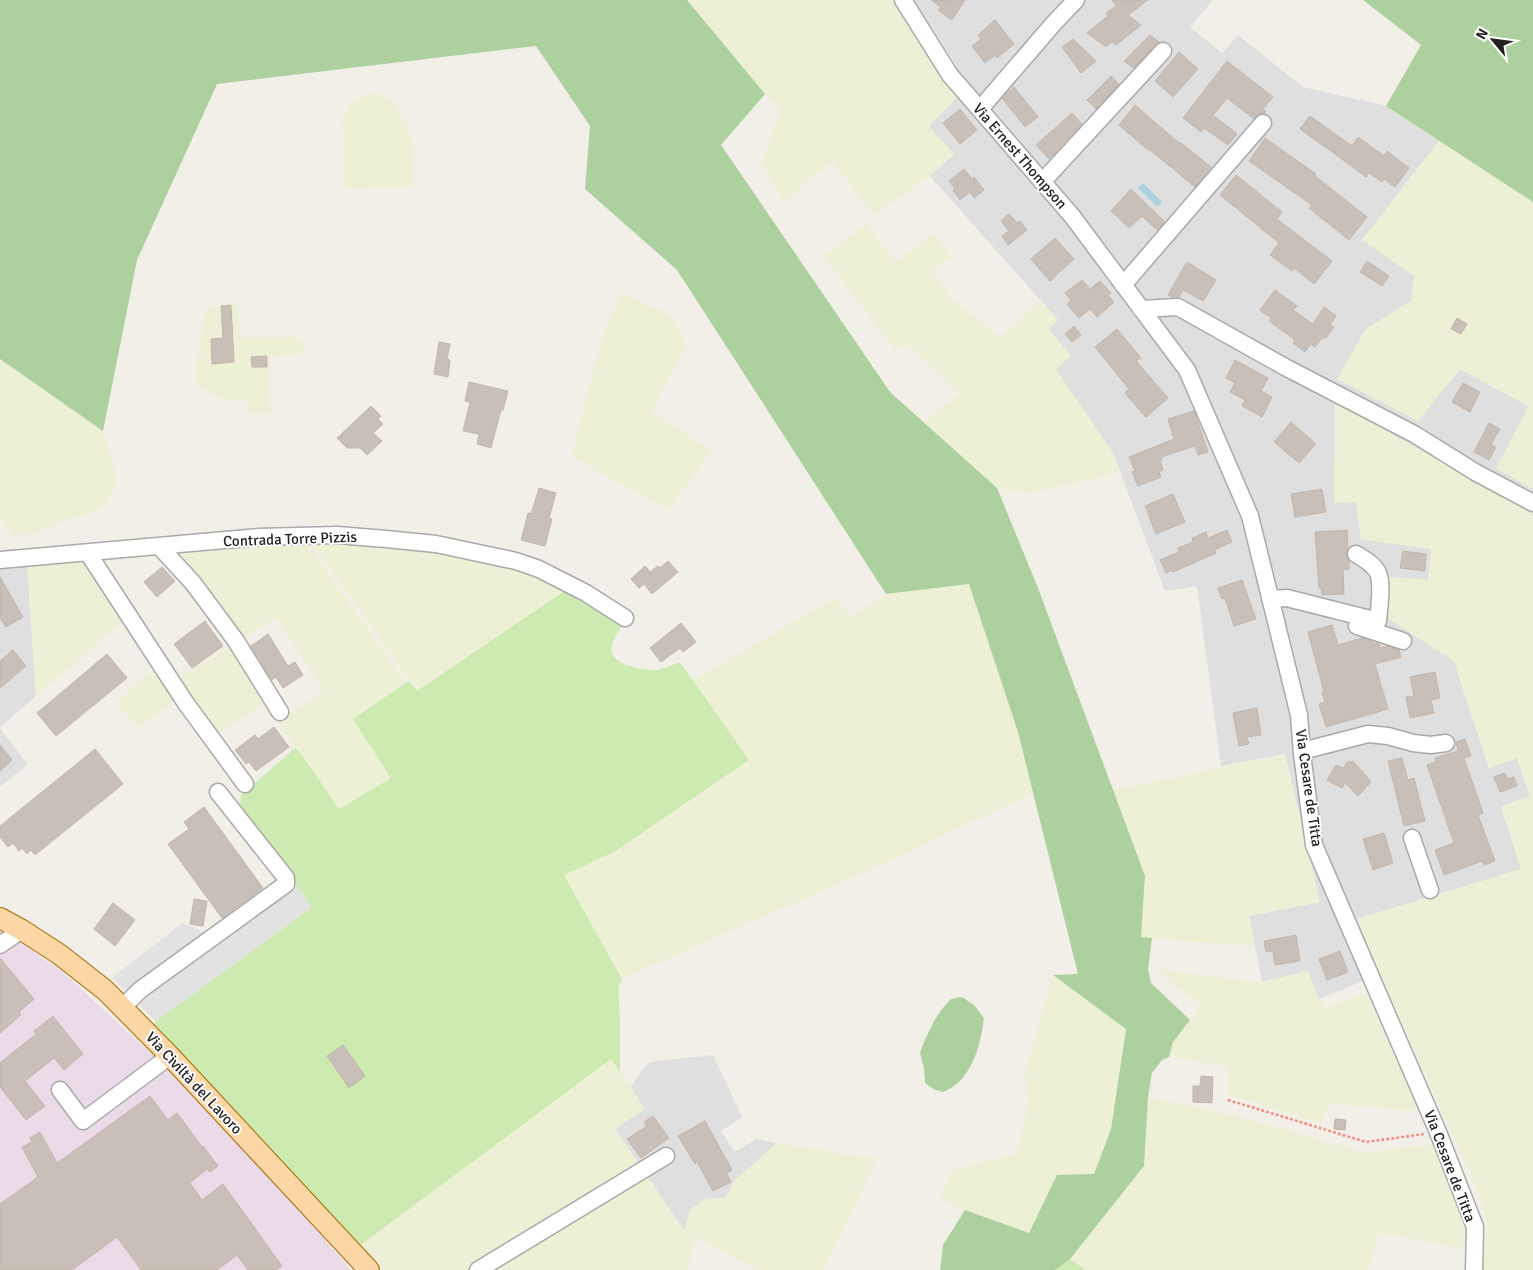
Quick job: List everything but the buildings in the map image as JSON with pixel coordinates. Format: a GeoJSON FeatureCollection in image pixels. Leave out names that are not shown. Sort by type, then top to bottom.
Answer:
{"type":"FeatureCollection","features":[{"type":"Feature","properties":{"kind":"main road","name":"Via Civiltà del Lavoro"},"geometry":{"type":"LineString","coordinates":[[0,918],[22,930],[66,960],[105,990],[170,1056],[369,1270]]}},
{"type":"Feature","properties":{"kind":"street","name":"Via Ernest Thompson"},"geometry":{"type":"LineString","coordinates":[[904,0],[950,75],[1072,216],[1141,309]]}},
{"type":"Feature","properties":{"kind":"street"},"geometry":{"type":"LineString","coordinates":[[980,109],[1076,0]]}},
{"type":"Feature","properties":{"kind":"street"},"geometry":{"type":"LineString","coordinates":[[1042,182],[1163,51]]}},
{"type":"Feature","properties":{"kind":"street"},"geometry":{"type":"LineString","coordinates":[[1123,285],[1263,123]]}},
{"type":"Feature","properties":{"kind":"street"},"geometry":{"type":"LineString","coordinates":[[1141,309],[1178,307],[1285,367],[1414,434],[1475,472],[1533,503]]}},
{"type":"Feature","properties":{"kind":"street","name":"Via Cesare de Titta"},"geometry":{"type":"LineString","coordinates":[[1141,309],[1187,370],[1250,516],[1298,716],[1314,845],[1438,1132],[1474,1227],[1474,1270]]}},
{"type":"Feature","properties":{"kind":"street","name":"Contrada Torre Pizzis"},"geometry":{"type":"LineString","coordinates":[[0,560],[259,537],[337,535],[436,544],[516,561],[539,569],[586,593],[625,618]]}},
{"type":"Feature","properties":{"kind":"street"},"geometry":{"type":"LineString","coordinates":[[159,546],[193,583],[225,627],[280,712]]}},
{"type":"Feature","properties":{"kind":"street"},"geometry":{"type":"LineString","coordinates":[[88,553],[185,702],[245,784]]}},
{"type":"Feature","properties":{"kind":"street"},"geometry":{"type":"LineString","coordinates":[[1271,604],[1287,598],[1378,621],[1380,599],[1378,572],[1371,564],[1356,554]]}},
{"type":"Feature","properties":{"kind":"street"},"geometry":{"type":"LineString","coordinates":[[1271,604],[1296,609],[1404,641]]}},
{"type":"Feature","properties":{"kind":"street"},"geometry":{"type":"LineString","coordinates":[[1302,751],[1368,734],[1388,736],[1413,743],[1431,745],[1446,743]]}},
{"type":"Feature","properties":{"kind":"street"},"geometry":{"type":"LineString","coordinates":[[122,1008],[140,990],[286,884],[286,878],[218,792]]}},
{"type":"Feature","properties":{"kind":"street"},"geometry":{"type":"LineString","coordinates":[[1412,838],[1430,890]]}},
{"type":"Feature","properties":{"kind":"street"},"geometry":{"type":"LineString","coordinates":[[0,945],[22,930]]}},
{"type":"Feature","properties":{"kind":"street"},"geometry":{"type":"LineString","coordinates":[[60,1090],[83,1121],[170,1056]]}},
{"type":"Feature","properties":{"kind":"street"},"geometry":{"type":"LineString","coordinates":[[478,1270],[666,1156]]}},
{"type":"Feature","properties":{"kind":"path"},"geometry":{"type":"LineString","coordinates":[[1228,1100],[1366,1142],[1438,1132]]}},
{"type":"Feature","properties":{"kind":"shaded area"},"geometry":{"type":"Polygon","coordinates":[[[914,0],[1213,0],[1190,27],[1222,53],[1238,35],[1303,87],[1386,106],[1439,141],[1363,239],[1415,276],[1411,301],[1365,330],[1460,369],[1530,407],[1496,468],[1533,489],[1533,514],[1336,402],[1334,502],[1356,501],[1361,539],[1432,549],[1428,580],[1389,619],[1454,661],[1489,768],[1517,758],[1530,796],[1501,807],[1522,869],[1357,919],[1380,974],[1319,999],[1307,972],[1262,982],[1249,916],[1319,902],[1285,754],[1221,766],[1197,586],[1165,591],[1113,453],[1056,370],[1048,329],[1058,320],[930,176],[954,154],[928,126],[957,97],[957,66],[914,0]]]}},
{"type":"Feature","properties":{"kind":"shaded area"},"geometry":{"type":"Polygon","coordinates":[[[26,550],[36,696],[0,727],[0,553],[26,550]]]}},
{"type":"Feature","properties":{"kind":"shaded area"},"geometry":{"type":"Polygon","coordinates":[[[0,729],[28,764],[0,787],[0,729]]]}},
{"type":"Feature","properties":{"kind":"shaded area"},"geometry":{"type":"Polygon","coordinates":[[[290,876],[312,907],[156,1021],[112,978],[182,923],[205,932],[290,876]]]}},
{"type":"Feature","properties":{"kind":"shaded area"},"geometry":{"type":"Polygon","coordinates":[[[0,927],[66,975],[156,1058],[282,1190],[351,1270],[0,1270],[0,927]]]}},
{"type":"Feature","properties":{"kind":"shaded area"},"geometry":{"type":"Polygon","coordinates":[[[713,1055],[742,1117],[721,1131],[735,1152],[756,1139],[777,1143],[736,1180],[726,1198],[705,1199],[685,1232],[615,1129],[644,1109],[631,1087],[642,1070],[650,1062],[713,1055]]]}},
{"type":"Feature","properties":{"kind":"green space"},"geometry":{"type":"Polygon","coordinates":[[[0,0],[687,0],[765,94],[721,145],[890,392],[997,488],[1038,588],[1145,876],[1141,937],[1152,938],[1148,969],[1151,983],[1190,1020],[1173,1042],[1169,1057],[1162,1060],[1152,1073],[1148,1097],[1144,1166],[1070,1259],[1055,1270],[940,1270],[943,1245],[965,1210],[1029,1233],[1057,1175],[1094,1174],[1111,1129],[1126,1029],[1053,975],[1078,974],[1018,732],[969,584],[886,594],[677,270],[585,189],[590,126],[536,46],[217,84],[137,260],[103,431],[0,359],[0,0]]]}},
{"type":"Feature","properties":{"kind":"green space"},"geometry":{"type":"Polygon","coordinates":[[[687,0],[896,0],[957,97],[929,126],[954,154],[930,176],[874,215],[832,161],[784,202],[761,163],[779,117],[779,107],[765,94],[687,0]]]}},
{"type":"Feature","properties":{"kind":"green space"},"geometry":{"type":"Polygon","coordinates":[[[1363,0],[1533,0],[1533,202],[1386,106],[1421,45],[1363,0]]]}},
{"type":"Feature","properties":{"kind":"green space"},"geometry":{"type":"Polygon","coordinates":[[[373,93],[388,98],[407,124],[414,147],[412,187],[345,189],[342,119],[350,105],[361,96],[373,93]]]}},
{"type":"Feature","properties":{"kind":"green space"},"geometry":{"type":"Polygon","coordinates":[[[1439,141],[1533,202],[1533,489],[1496,468],[1529,406],[1460,369],[1418,421],[1337,379],[1365,330],[1411,301],[1414,276],[1362,240],[1439,141]]]}},
{"type":"Feature","properties":{"kind":"green space"},"geometry":{"type":"Polygon","coordinates":[[[866,224],[896,262],[933,233],[951,257],[931,272],[954,300],[1000,336],[1041,300],[1058,320],[1048,329],[1071,355],[1056,370],[1113,453],[1120,472],[1032,493],[997,488],[924,422],[960,394],[906,342],[895,350],[824,256],[866,224]]]}},
{"type":"Feature","properties":{"kind":"green space"},"geometry":{"type":"Polygon","coordinates":[[[621,291],[668,314],[678,326],[686,347],[660,393],[652,412],[712,451],[668,510],[572,457],[603,337],[621,291]]]}},
{"type":"Feature","properties":{"kind":"green space"},"geometry":{"type":"Polygon","coordinates":[[[237,302],[240,337],[297,337],[305,344],[304,351],[299,354],[271,357],[268,373],[271,413],[250,414],[246,400],[238,401],[216,397],[200,387],[196,379],[196,365],[206,308],[237,302]]]}},
{"type":"Feature","properties":{"kind":"green space"},"geometry":{"type":"Polygon","coordinates":[[[0,359],[103,431],[116,472],[115,490],[99,510],[32,534],[15,536],[0,518],[0,359]]]}},
{"type":"Feature","properties":{"kind":"green space"},"geometry":{"type":"Polygon","coordinates":[[[1335,402],[1533,514],[1533,1270],[1481,1270],[1487,1227],[1481,1197],[1357,919],[1521,869],[1501,806],[1530,796],[1517,758],[1489,768],[1454,661],[1389,619],[1387,577],[1428,580],[1431,549],[1361,539],[1356,502],[1334,503],[1335,402]]]}},
{"type":"Feature","properties":{"kind":"green space"},"geometry":{"type":"Polygon","coordinates":[[[356,541],[476,555],[569,588],[417,691],[313,544],[356,541]]]}},
{"type":"Feature","properties":{"kind":"green space"},"geometry":{"type":"Polygon","coordinates":[[[308,544],[406,683],[354,720],[391,777],[339,809],[278,721],[324,690],[276,618],[241,639],[169,548],[308,544]]]}},
{"type":"Feature","properties":{"kind":"green space"},"geometry":{"type":"Polygon","coordinates":[[[88,557],[129,617],[36,696],[27,562],[88,557]]]}},
{"type":"Feature","properties":{"kind":"green space"},"geometry":{"type":"Polygon","coordinates":[[[969,584],[1018,732],[1033,793],[888,862],[622,979],[564,875],[614,852],[749,760],[693,680],[837,597],[850,617],[886,594],[969,584]]]}},
{"type":"Feature","properties":{"kind":"green space"},"geometry":{"type":"Polygon","coordinates":[[[569,588],[623,624],[612,645],[612,653],[619,661],[632,667],[653,670],[680,662],[749,760],[614,852],[564,875],[622,979],[618,987],[620,1072],[611,1059],[358,1247],[150,1027],[311,908],[240,809],[241,795],[295,748],[302,755],[339,809],[391,778],[353,719],[409,681],[417,691],[569,588]]]}},
{"type":"Feature","properties":{"kind":"green space"},"geometry":{"type":"Polygon","coordinates":[[[231,645],[265,703],[215,736],[175,681],[231,645]]]}},
{"type":"Feature","properties":{"kind":"green space"},"geometry":{"type":"Polygon","coordinates":[[[158,666],[179,699],[138,728],[116,702],[158,666]]]}},
{"type":"Feature","properties":{"kind":"green space"},"geometry":{"type":"Polygon","coordinates":[[[1285,754],[1320,902],[1249,916],[1255,946],[1141,938],[1145,876],[1113,790],[1285,754]]]}},
{"type":"Feature","properties":{"kind":"green space"},"geometry":{"type":"Polygon","coordinates":[[[1156,969],[1262,982],[1308,971],[1319,999],[1326,1008],[1366,993],[1419,1111],[1330,1104],[1321,1123],[1228,1095],[1229,1067],[1169,1057],[1173,1042],[1201,1006],[1156,969]]]}},
{"type":"Feature","properties":{"kind":"green space"},"geometry":{"type":"Polygon","coordinates":[[[1053,975],[1126,1029],[1111,1129],[1094,1174],[1057,1176],[1030,1233],[940,1201],[951,1171],[1017,1153],[1029,1101],[1025,1074],[1053,975]]]}},
{"type":"Feature","properties":{"kind":"green space"},"geometry":{"type":"Polygon","coordinates":[[[962,997],[974,1005],[984,1018],[979,1043],[970,1067],[960,1081],[944,1092],[935,1090],[925,1083],[920,1053],[934,1021],[942,1009],[951,999],[962,997]]]}},
{"type":"Feature","properties":{"kind":"green space"},"geometry":{"type":"Polygon","coordinates":[[[611,1058],[645,1109],[615,1129],[684,1231],[690,1210],[705,1199],[726,1198],[735,1180],[777,1143],[877,1159],[823,1270],[757,1270],[696,1237],[687,1270],[380,1270],[358,1247],[611,1058]]]}},
{"type":"Feature","properties":{"kind":"green space"},"geometry":{"type":"Polygon","coordinates":[[[1148,1097],[1238,1116],[1364,1152],[1437,1144],[1462,1220],[1464,1249],[1378,1232],[1369,1270],[1086,1270],[1070,1259],[1144,1166],[1148,1097]]]}},
{"type":"Feature","properties":{"kind":"green space"},"geometry":{"type":"Polygon","coordinates":[[[1070,1259],[1086,1270],[1055,1270],[1070,1259]]]}},
{"type":"Feature","properties":{"kind":"water"},"geometry":{"type":"Polygon","coordinates":[[[1143,183],[1162,202],[1157,207],[1138,188],[1143,183]]]}}]}
